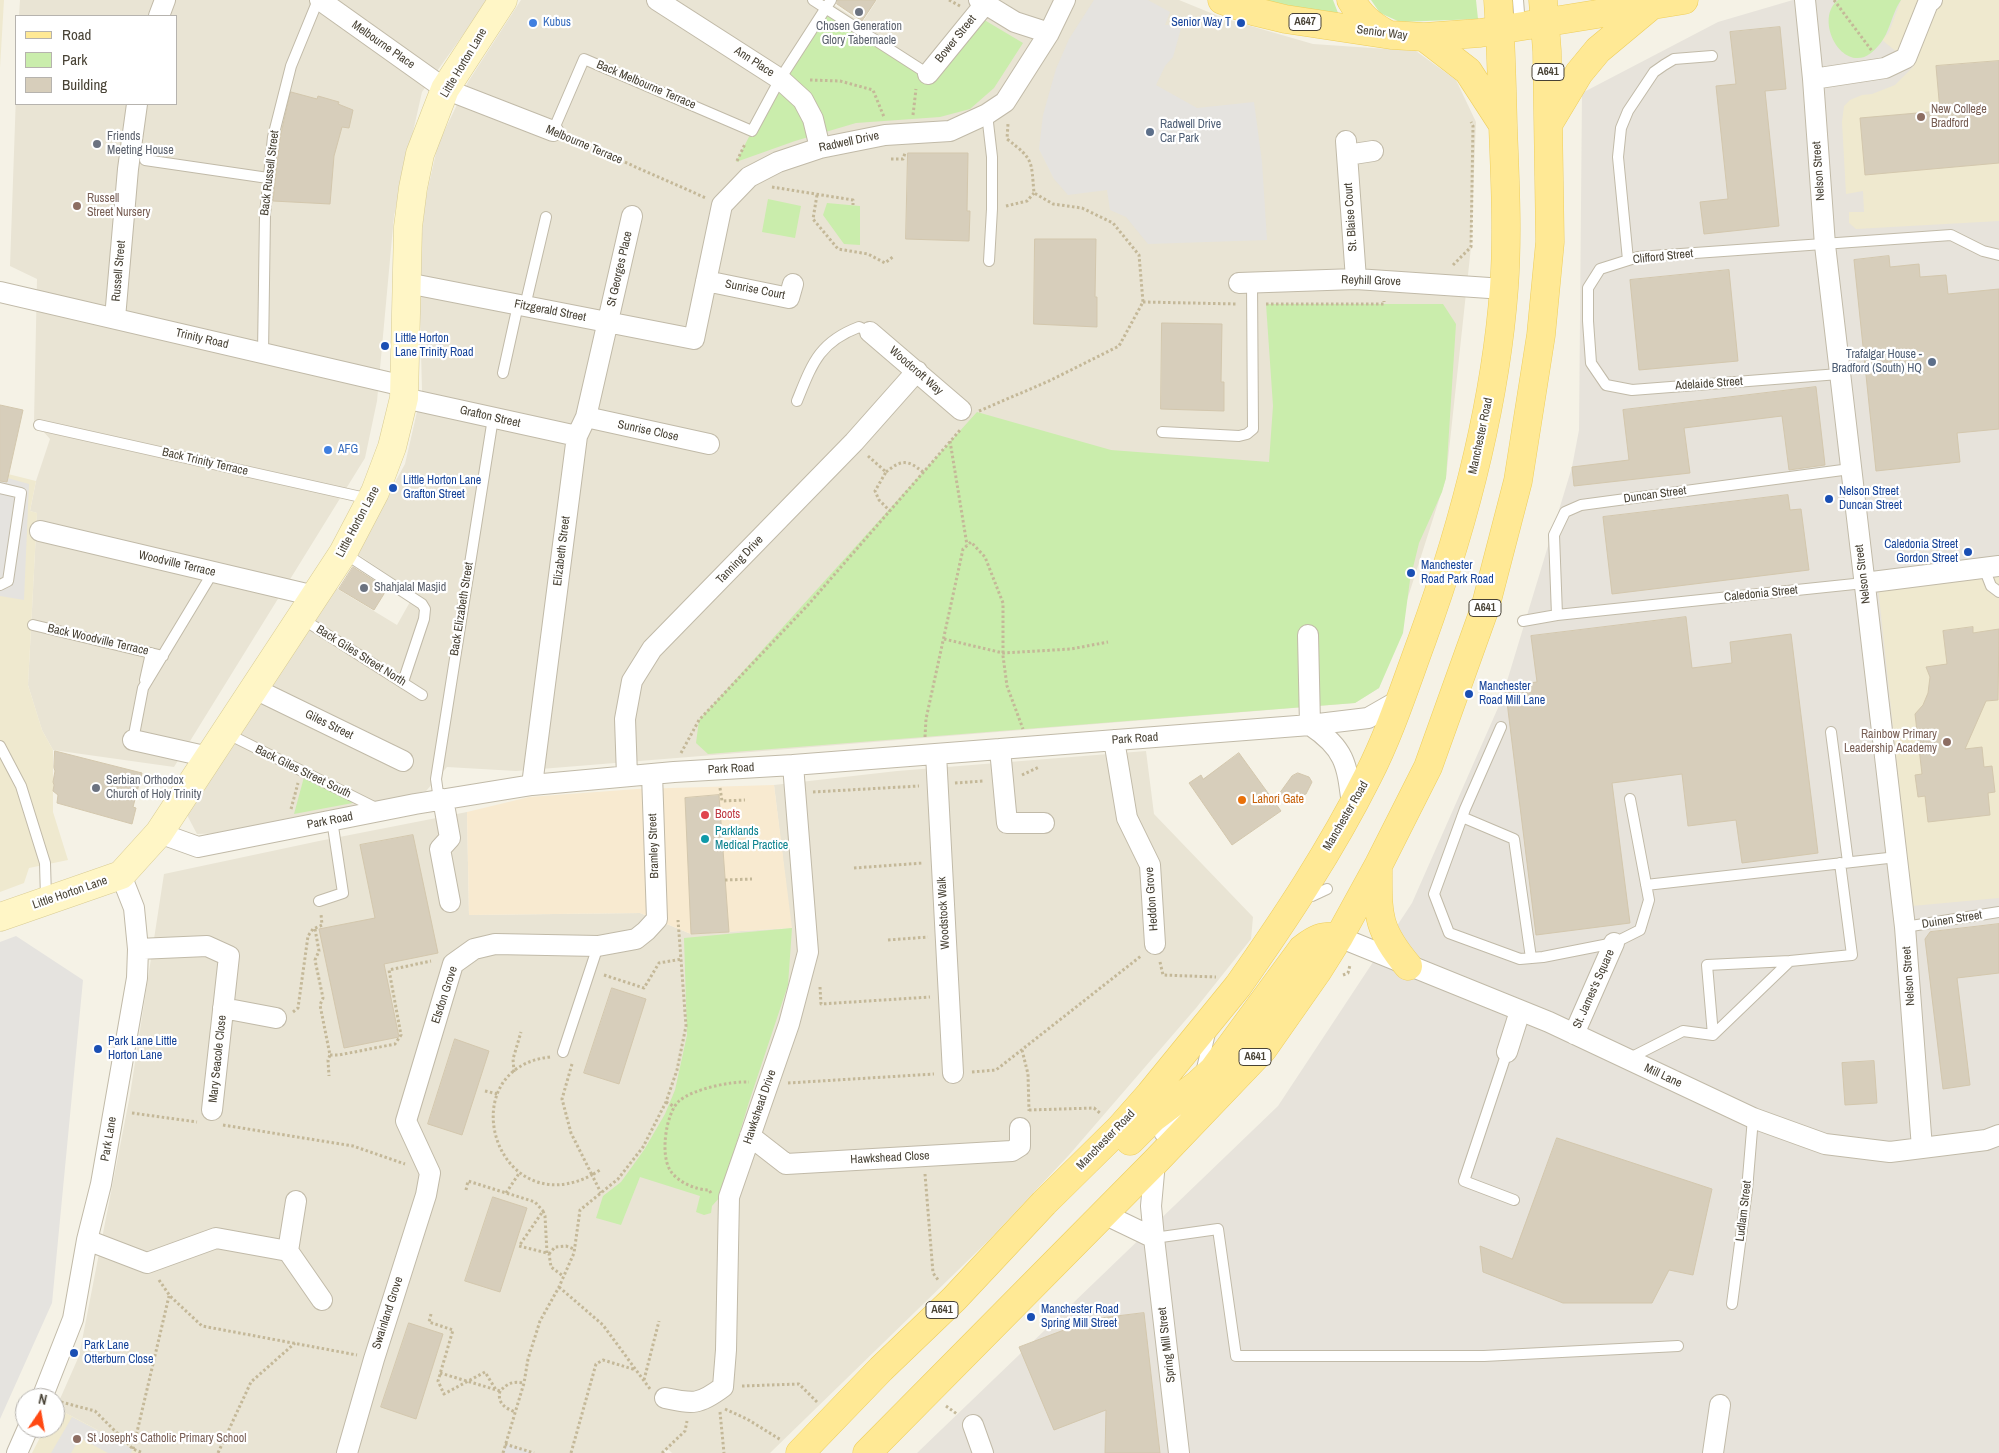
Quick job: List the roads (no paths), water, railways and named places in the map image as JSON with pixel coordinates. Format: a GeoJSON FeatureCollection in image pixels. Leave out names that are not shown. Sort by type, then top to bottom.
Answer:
{"type":"FeatureCollection","features":[{"type":"Feature","properties":{"kind":"main road","name":"Senior Way"},"geometry":{"type":"LineString","coordinates":[[1222,0],[1256,12],[1285,19],[1391,35],[1424,37],[1525,15],[1652,5],[1684,0]]}},
{"type":"Feature","properties":{"kind":"main road"},"geometry":{"type":"LineString","coordinates":[[1351,0],[1358,12],[1370,24],[1391,35]]}},
{"type":"Feature","properties":{"kind":"main road","name":"Manchester Road"},"geometry":{"type":"LineString","coordinates":[[867,1453],[1155,1162],[1263,1049],[1339,937],[1378,866],[1428,767],[1485,608],[1518,480],[1541,335],[1550,242],[1549,124],[1525,15],[1498,0]]}},
{"type":"Feature","properties":{"kind":"main road"},"geometry":{"type":"LineString","coordinates":[[1549,124],[1579,73],[1598,50],[1652,5]]}},
{"type":"Feature","properties":{"kind":"main road","name":"Manchester Road"},"geometry":{"type":"LineString","coordinates":[[791,1447],[834,1419],[881,1369],[954,1299],[1044,1203],[1120,1128],[1150,1094],[1238,986],[1297,899],[1369,776],[1403,698],[1443,584],[1471,484],[1483,432],[1504,288],[1506,207],[1503,126],[1525,15]]}},
{"type":"Feature","properties":{"kind":"main road"},"geometry":{"type":"LineString","coordinates":[[1424,37],[1468,71],[1503,126]]}},
{"type":"Feature","properties":{"kind":"main road"},"geometry":{"type":"LineString","coordinates":[[1378,866],[1378,911],[1382,927],[1390,942],[1408,966]]}},
{"type":"Feature","properties":{"kind":"main road"},"geometry":{"type":"LineString","coordinates":[[1297,899],[1311,915],[1339,937]]}},
{"type":"Feature","properties":{"kind":"main road"},"geometry":{"type":"LineString","coordinates":[[1044,1203],[1086,1184],[1153,1118],[1198,1084],[1226,1055],[1302,949],[1316,938],[1328,935],[1339,937]]}},
{"type":"Feature","properties":{"kind":"street"},"geometry":{"type":"LineString","coordinates":[[159,15],[165,0]]}},
{"type":"Feature","properties":{"kind":"street","name":"Melbourne Place"},"geometry":{"type":"LineString","coordinates":[[319,0],[445,89]]}},
{"type":"Feature","properties":{"kind":"street","name":"Little Horton Lane"},"geometry":{"type":"LineString","coordinates":[[0,917],[120,876],[159,833],[343,552],[371,499],[392,447],[404,392],[408,227],[420,154],[445,89],[503,0]]}},
{"type":"Feature","properties":{"kind":"street","name":"Ann Place"},"geometry":{"type":"LineString","coordinates":[[658,0],[780,79],[803,100],[813,119],[820,148]]}},
{"type":"Feature","properties":{"kind":"street","name":"Radwell Drive"},"geometry":{"type":"LineString","coordinates":[[706,280],[722,205],[750,177],[778,162],[820,148],[885,135],[950,131],[987,114],[1005,102],[1048,33],[1065,0]]}},
{"type":"Feature","properties":{"kind":"street","name":"Nelson Street"},"geometry":{"type":"LineString","coordinates":[[1805,0],[1813,79],[1825,245],[1905,927],[1922,1148]]}},
{"type":"Feature","properties":{"kind":"street"},"geometry":{"type":"LineString","coordinates":[[1813,79],[1885,68],[1906,58],[1928,3],[1932,0]]}},
{"type":"Feature","properties":{"kind":"street"},"geometry":{"type":"LineString","coordinates":[[986,5],[1015,22],[1048,33]]}},
{"type":"Feature","properties":{"kind":"street","name":"Bower Street"},"geometry":{"type":"LineString","coordinates":[[924,71],[986,5]]}},
{"type":"Feature","properties":{"kind":"street","name":"Melbourne Terrace"},"geometry":{"type":"LineString","coordinates":[[445,89],[553,130]]}},
{"type":"Feature","properties":{"kind":"street","name":"Russell Street"},"geometry":{"type":"LineString","coordinates":[[115,318],[128,169],[137,105]]}},
{"type":"Feature","properties":{"kind":"street","name":"St. Blaise Court"},"geometry":{"type":"LineString","coordinates":[[1356,279],[1347,148],[1373,151]]}},
{"type":"Feature","properties":{"kind":"street","name":"St Georges Place"},"geometry":{"type":"LineString","coordinates":[[608,322],[632,216]]}},
{"type":"Feature","properties":{"kind":"street","name":"Reyhill Grove"},"geometry":{"type":"LineString","coordinates":[[1245,283],[1356,279],[1504,288]]}},
{"type":"Feature","properties":{"kind":"street","name":"Fitzgerald Street"},"geometry":{"type":"LineString","coordinates":[[407,283],[694,339],[706,280]]}},
{"type":"Feature","properties":{"kind":"street","name":"Sunrise Court"},"geometry":{"type":"LineString","coordinates":[[706,280],[790,298],[792,284]]}},
{"type":"Feature","properties":{"kind":"street","name":"Trinity Road"},"geometry":{"type":"LineString","coordinates":[[0,292],[263,353],[404,392]]}},
{"type":"Feature","properties":{"kind":"street","name":"Elizabeth Street"},"geometry":{"type":"LineString","coordinates":[[532,785],[577,436],[586,417],[608,322]]}},
{"type":"Feature","properties":{"kind":"street","name":"Woodcroft Way"},"geometry":{"type":"LineString","coordinates":[[870,332],[968,415]]}},
{"type":"Feature","properties":{"kind":"street","name":"Tanning Drive"},"geometry":{"type":"LineString","coordinates":[[627,776],[625,719],[632,681],[652,649],[854,442],[917,371]]}},
{"type":"Feature","properties":{"kind":"street","name":"Grafton Street"},"geometry":{"type":"LineString","coordinates":[[404,392],[493,418],[577,436]]}},
{"type":"Feature","properties":{"kind":"street","name":"Sunrise Close"},"geometry":{"type":"LineString","coordinates":[[586,417],[709,444]]}},
{"type":"Feature","properties":{"kind":"street","name":"Woodville Terrace"},"geometry":{"type":"LineString","coordinates":[[40,531],[213,572],[308,607]]}},
{"type":"Feature","properties":{"kind":"street","name":"Caledonia Street"},"geometry":{"type":"LineString","coordinates":[[1864,583],[1992,567]]}},
{"type":"Feature","properties":{"kind":"street"},"geometry":{"type":"LineString","coordinates":[[1308,635],[1310,725],[1334,743],[1344,760],[1348,771],[1352,805]]}},
{"type":"Feature","properties":{"kind":"street","name":"Giles Street"},"geometry":{"type":"LineString","coordinates":[[255,689],[403,761]]}},
{"type":"Feature","properties":{"kind":"street","name":"Park Road"},"geometry":{"type":"LineString","coordinates":[[159,833],[198,847],[441,799],[532,785],[674,772],[793,765],[1310,725],[1368,718],[1403,698]]}},
{"type":"Feature","properties":{"kind":"street"},"geometry":{"type":"LineString","coordinates":[[132,740],[209,757]]}},
{"type":"Feature","properties":{"kind":"street","name":"Heddon Grove"},"geometry":{"type":"LineString","coordinates":[[1114,740],[1128,818],[1150,865],[1155,944]]}},
{"type":"Feature","properties":{"kind":"street"},"geometry":{"type":"LineString","coordinates":[[1000,749],[1007,824],[1044,823]]}},
{"type":"Feature","properties":{"kind":"street","name":"Woodstock Walk"},"geometry":{"type":"LineString","coordinates":[[929,754],[941,862],[953,1073]]}},
{"type":"Feature","properties":{"kind":"street","name":"Hawkshead Drive"},"geometry":{"type":"LineString","coordinates":[[666,1398],[691,1404],[725,1390],[729,1197],[789,1024],[808,952],[793,765]]}},
{"type":"Feature","properties":{"kind":"street","name":"Bramley Street"},"geometry":{"type":"LineString","coordinates":[[652,774],[657,919]]}},
{"type":"Feature","properties":{"kind":"street"},"geometry":{"type":"LineString","coordinates":[[441,799],[450,838],[440,849],[450,902]]}},
{"type":"Feature","properties":{"kind":"street","name":"Park Lane"},"geometry":{"type":"LineString","coordinates":[[46,1388],[73,1319],[87,1240],[101,1184],[137,978],[138,949],[134,908],[120,876]]}},
{"type":"Feature","properties":{"kind":"street","name":"Elsdon Grove"},"geometry":{"type":"LineString","coordinates":[[430,1173],[406,1121],[453,964],[474,949],[495,944],[598,946],[636,939],[657,919]]}},
{"type":"Feature","properties":{"kind":"street","name":"Mill Lane"},"geometry":{"type":"LineString","coordinates":[[1339,937],[1574,1034],[1753,1118],[1825,1144],[1890,1152],[1986,1140],[1999,1135]]}},
{"type":"Feature","properties":{"kind":"street","name":"St. James's Square"},"geometry":{"type":"LineString","coordinates":[[1574,1034],[1614,943]]}},
{"type":"Feature","properties":{"kind":"street","name":"Mary Seacole Close"},"geometry":{"type":"LineString","coordinates":[[138,949],[207,946],[228,956],[212,1119]]}},
{"type":"Feature","properties":{"kind":"street","name":"Mary Seacole Close"},"geometry":{"type":"LineString","coordinates":[[223,1008],[276,1018]]}},
{"type":"Feature","properties":{"kind":"street"},"geometry":{"type":"LineString","coordinates":[[1507,1052],[1520,1011]]}},
{"type":"Feature","properties":{"kind":"street","name":"Hawkshead Close"},"geometry":{"type":"LineString","coordinates":[[750,1136],[786,1164],[1012,1152],[1020,1146],[1025,1119]]}},
{"type":"Feature","properties":{"kind":"street","name":"Spring Mill Street"},"geometry":{"type":"LineString","coordinates":[[1155,1162],[1151,1206],[1179,1453]]}},
{"type":"Feature","properties":{"kind":"street","name":"Swainland Grove"},"geometry":{"type":"LineString","coordinates":[[347,1453],[374,1359],[426,1195],[430,1173]]}},
{"type":"Feature","properties":{"kind":"street"},"geometry":{"type":"LineString","coordinates":[[296,1201],[288,1251],[322,1300]]}},
{"type":"Feature","properties":{"kind":"street"},"geometry":{"type":"LineString","coordinates":[[1104,1214],[1154,1238]]}},
{"type":"Feature","properties":{"kind":"street"},"geometry":{"type":"LineString","coordinates":[[87,1240],[147,1263],[216,1238],[288,1251]]}},
{"type":"Feature","properties":{"kind":"street"},"geometry":{"type":"LineString","coordinates":[[1714,1453],[1720,1405]]}},
{"type":"Feature","properties":{"kind":"street"},"geometry":{"type":"LineString","coordinates":[[973,1425],[983,1453]]}},
{"type":"Feature","properties":{"kind":"street"},"geometry":{"type":"LineString","coordinates":[[17,1453],[24,1438]]}},
{"type":"Feature","properties":{"kind":"lane","name":"Back Russell Street"},"geometry":{"type":"LineString","coordinates":[[263,353],[265,214],[273,137],[291,66],[319,0]]}},
{"type":"Feature","properties":{"kind":"lane"},"geometry":{"type":"LineString","coordinates":[[813,0],[829,4],[924,71]]}},
{"type":"Feature","properties":{"kind":"lane"},"geometry":{"type":"LineString","coordinates":[[780,79],[829,4]]}},
{"type":"Feature","properties":{"kind":"lane"},"geometry":{"type":"LineString","coordinates":[[1628,260],[1618,157],[1621,128],[1628,111],[1654,72],[1664,65],[1674,59],[1712,56]]}},
{"type":"Feature","properties":{"kind":"lane","name":"Back Melbourne Terrace"},"geometry":{"type":"LineString","coordinates":[[553,130],[584,59],[752,131],[780,79]]}},
{"type":"Feature","properties":{"kind":"lane"},"geometry":{"type":"LineString","coordinates":[[987,114],[992,157],[989,261]]}},
{"type":"Feature","properties":{"kind":"lane"},"geometry":{"type":"LineString","coordinates":[[145,160],[268,178]]}},
{"type":"Feature","properties":{"kind":"lane"},"geometry":{"type":"LineString","coordinates":[[503,374],[546,217]]}},
{"type":"Feature","properties":{"kind":"lane","name":"Clifford Street"},"geometry":{"type":"LineString","coordinates":[[1591,363],[1588,288],[1600,269],[1638,257],[1951,235],[1983,251],[1999,255]]}},
{"type":"Feature","properties":{"kind":"lane"},"geometry":{"type":"LineString","coordinates":[[1162,432],[1240,436],[1247,434],[1253,429],[1252,304],[1245,283]]}},
{"type":"Feature","properties":{"kind":"lane"},"geometry":{"type":"LineString","coordinates":[[797,401],[818,353],[847,332],[860,327],[870,332]]}},
{"type":"Feature","properties":{"kind":"lane","name":"Adelaide Street"},"geometry":{"type":"LineString","coordinates":[[1591,363],[1606,385],[1632,390],[1839,374]]}},
{"type":"Feature","properties":{"kind":"lane","name":"Back Elizabeth Street"},"geometry":{"type":"LineString","coordinates":[[441,799],[436,779],[493,418]]}},
{"type":"Feature","properties":{"kind":"lane","name":"Back Trinity Terrace"},"geometry":{"type":"LineString","coordinates":[[39,424],[371,499]]}},
{"type":"Feature","properties":{"kind":"lane","name":"Duncan Street"},"geometry":{"type":"LineString","coordinates":[[1557,615],[1554,535],[1565,512],[1580,506],[1850,468]]}},
{"type":"Feature","properties":{"kind":"lane"},"geometry":{"type":"LineString","coordinates":[[0,488],[21,494],[8,581],[0,585]]}},
{"type":"Feature","properties":{"kind":"lane"},"geometry":{"type":"LineString","coordinates":[[343,552],[422,604],[425,609],[424,619],[403,682]]}},
{"type":"Feature","properties":{"kind":"lane"},"geometry":{"type":"LineString","coordinates":[[1992,567],[1991,586],[1999,592]]}},
{"type":"Feature","properties":{"kind":"lane"},"geometry":{"type":"LineString","coordinates":[[144,688],[213,572]]}},
{"type":"Feature","properties":{"kind":"lane","name":"Caledonia Street"},"geometry":{"type":"LineString","coordinates":[[1523,621],[1557,615],[1864,583]]}},
{"type":"Feature","properties":{"kind":"lane","name":"Back Giles Street North"},"geometry":{"type":"LineString","coordinates":[[308,607],[403,682],[422,694]]}},
{"type":"Feature","properties":{"kind":"lane","name":"Back Woodville Terrace"},"geometry":{"type":"LineString","coordinates":[[33,625],[163,656]]}},
{"type":"Feature","properties":{"kind":"lane"},"geometry":{"type":"LineString","coordinates":[[132,740],[151,653]]}},
{"type":"Feature","properties":{"kind":"lane"},"geometry":{"type":"LineString","coordinates":[[1501,727],[1462,817],[1434,894],[1449,933],[1520,959],[1544,957],[1614,943],[1640,930],[1649,900],[1630,799]]}},
{"type":"Feature","properties":{"kind":"lane"},"geometry":{"type":"LineString","coordinates":[[1712,1035],[1707,965],[1790,961],[1852,955],[1831,732]]}},
{"type":"Feature","properties":{"kind":"lane","name":"Back Giles Street South"},"geometry":{"type":"LineString","coordinates":[[225,733],[382,810]]}},
{"type":"Feature","properties":{"kind":"lane"},"geometry":{"type":"LineString","coordinates":[[0,746],[21,786],[45,863],[46,900]]}},
{"type":"Feature","properties":{"kind":"lane"},"geometry":{"type":"LineString","coordinates":[[1462,817],[1514,839],[1531,958]]}},
{"type":"Feature","properties":{"kind":"lane"},"geometry":{"type":"LineString","coordinates":[[319,901],[344,894],[332,820]]}},
{"type":"Feature","properties":{"kind":"lane"},"geometry":{"type":"LineString","coordinates":[[1646,885],[1897,857]]}},
{"type":"Feature","properties":{"kind":"lane"},"geometry":{"type":"LineString","coordinates":[[1297,899],[1312,896],[1327,889]]}},
{"type":"Feature","properties":{"kind":"lane","name":"Duinen Street"},"geometry":{"type":"LineString","coordinates":[[1905,927],[1999,912]]}},
{"type":"Feature","properties":{"kind":"lane"},"geometry":{"type":"LineString","coordinates":[[562,1056],[598,946]]}},
{"type":"Feature","properties":{"kind":"lane"},"geometry":{"type":"LineString","coordinates":[[1712,1035],[1790,961]]}},
{"type":"Feature","properties":{"kind":"lane"},"geometry":{"type":"LineString","coordinates":[[1160,1135],[1184,1109],[1198,1084],[1213,1018]]}},
{"type":"Feature","properties":{"kind":"lane"},"geometry":{"type":"LineString","coordinates":[[1628,1059],[1683,1031],[1712,1035]]}},
{"type":"Feature","properties":{"kind":"lane"},"geometry":{"type":"LineString","coordinates":[[1507,1052],[1464,1181],[1514,1200]]}},
{"type":"Feature","properties":{"kind":"lane","name":"Ludlam Street"},"geometry":{"type":"LineString","coordinates":[[1732,1304],[1747,1190],[1753,1118]]}},
{"type":"Feature","properties":{"kind":"lane"},"geometry":{"type":"LineString","coordinates":[[1154,1238],[1218,1229],[1236,1356],[1484,1356],[1678,1346]]}},
{"type":"Feature","properties":{"kind":"place","name":"Chosen Generation Glory Tabernacle"},"geometry":{"type":"Point","coordinates":[859,12]}},
{"type":"Feature","properties":{"kind":"place","name":"Kubus"},"geometry":{"type":"Point","coordinates":[533,23]}},
{"type":"Feature","properties":{"kind":"place","name":"Senior Way T"},"geometry":{"type":"Point","coordinates":[1241,23]}},
{"type":"Feature","properties":{"kind":"place","name":"New College Bradford"},"geometry":{"type":"Point","coordinates":[1921,117]}},
{"type":"Feature","properties":{"kind":"place","name":"Radwell Drive Car Park"},"geometry":{"type":"Point","coordinates":[1150,132]}},
{"type":"Feature","properties":{"kind":"place","name":"Friends Meeting House"},"geometry":{"type":"Point","coordinates":[97,144]}},
{"type":"Feature","properties":{"kind":"place","name":"Russell Street Nursery"},"geometry":{"type":"Point","coordinates":[77,206]}},
{"type":"Feature","properties":{"kind":"place","name":"Little Horton Lane Trinity Road"},"geometry":{"type":"Point","coordinates":[385,346]}},
{"type":"Feature","properties":{"kind":"place","name":"Trafalgar House - Bradford (South) HQ"},"geometry":{"type":"Point","coordinates":[1932,362]}},
{"type":"Feature","properties":{"kind":"place","name":"AFG"},"geometry":{"type":"Point","coordinates":[328,450]}},
{"type":"Feature","properties":{"kind":"place","name":"Little Horton Lane Grafton Street"},"geometry":{"type":"Point","coordinates":[393,488]}},
{"type":"Feature","properties":{"kind":"place","name":"Nelson Street Duncan Street"},"geometry":{"type":"Point","coordinates":[1829,499]}},
{"type":"Feature","properties":{"kind":"place","name":"Caledonia Street Gordon Street"},"geometry":{"type":"Point","coordinates":[1968,552]}},
{"type":"Feature","properties":{"kind":"place","name":"Manchester Road Park Road"},"geometry":{"type":"Point","coordinates":[1411,573]}},
{"type":"Feature","properties":{"kind":"place","name":"Shahjalal Masjid"},"geometry":{"type":"Point","coordinates":[364,588]}},
{"type":"Feature","properties":{"kind":"place","name":"Manchester Road Mill Lane"},"geometry":{"type":"Point","coordinates":[1469,694]}},
{"type":"Feature","properties":{"kind":"place","name":"Rainbow Primary Leadership Academy"},"geometry":{"type":"Point","coordinates":[1947,742]}},
{"type":"Feature","properties":{"kind":"place","name":"Serbian Orthodox Church of Holy Trinity"},"geometry":{"type":"Point","coordinates":[96,788]}},
{"type":"Feature","properties":{"kind":"place","name":"Lahori Gate"},"geometry":{"type":"Point","coordinates":[1242,800]}},
{"type":"Feature","properties":{"kind":"place","name":"Boots"},"geometry":{"type":"Point","coordinates":[705,815]}},
{"type":"Feature","properties":{"kind":"place","name":"Parklands Medical Practice"},"geometry":{"type":"Point","coordinates":[705,839]}},
{"type":"Feature","properties":{"kind":"place","name":"Park Lane Little Horton Lane"},"geometry":{"type":"Point","coordinates":[98,1049]}},
{"type":"Feature","properties":{"kind":"place","name":"Manchester Road Spring Mill Street"},"geometry":{"type":"Point","coordinates":[1031,1317]}},
{"type":"Feature","properties":{"kind":"place","name":"Park Lane Otterburn Close"},"geometry":{"type":"Point","coordinates":[74,1353]}},
{"type":"Feature","properties":{"kind":"place","name":"St Joseph's Catholic Primary School"},"geometry":{"type":"Point","coordinates":[77,1439]}}]}
